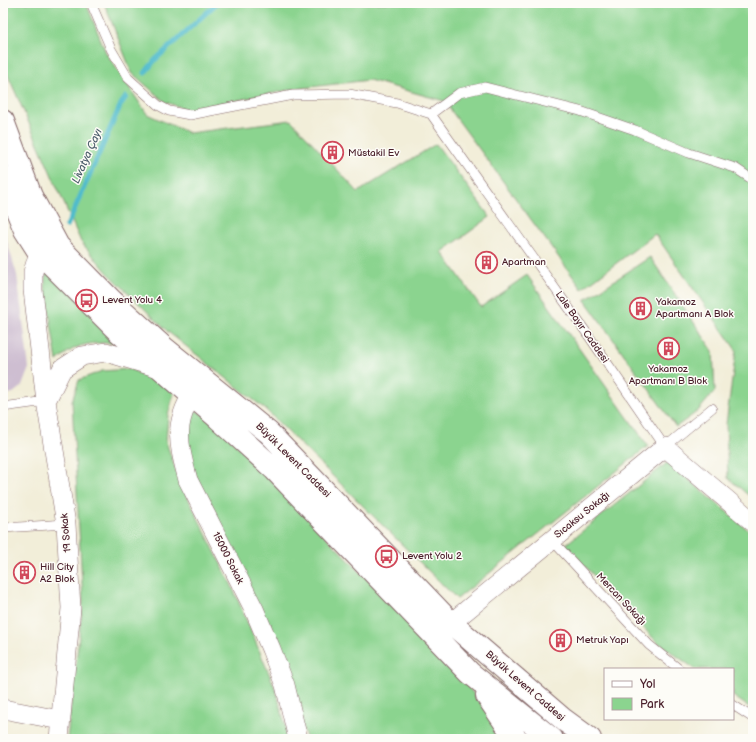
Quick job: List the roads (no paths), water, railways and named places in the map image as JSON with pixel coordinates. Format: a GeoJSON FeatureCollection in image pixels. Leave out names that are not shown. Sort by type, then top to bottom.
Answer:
{"type":"FeatureCollection","features":[{"type":"Feature","properties":{"kind":"street","name":"Büyük Levent Caddesi"},"geometry":{"type":"LineString","coordinates":[[3,121],[49,249]]}},
{"type":"Feature","properties":{"kind":"street","name":"Büyük Levent Caddesi"},"geometry":{"type":"LineString","coordinates":[[3,177],[25,230],[49,249],[138,337],[196,387],[218,418],[274,470],[470,672],[552,739]]}},
{"type":"Feature","properties":{"kind":"street","name":"19 Sokak"},"geometry":{"type":"LineString","coordinates":[[49,249],[33,272],[33,290],[46,401],[66,524],[71,608],[59,739]]}},
{"type":"Feature","properties":{"kind":"street","name":"Büyük Levent Caddesi"},"geometry":{"type":"LineString","coordinates":[[138,337],[159,368],[196,387],[269,433],[451,623],[564,720],[590,739]]}},
{"type":"Feature","properties":{"kind":"street"},"geometry":{"type":"LineString","coordinates":[[46,401],[62,369],[82,356],[106,352],[138,337]]}},
{"type":"Feature","properties":{"kind":"street"},"geometry":{"type":"LineString","coordinates":[[106,352],[159,368]]}},
{"type":"Feature","properties":{"kind":"street","name":"15000 Sokak"},"geometry":{"type":"LineString","coordinates":[[196,387],[178,429],[188,480],[254,609],[271,649],[285,685],[298,739]]}},
{"type":"Feature","properties":{"kind":"street","name":"Lale Bayır Caddesi"},"geometry":{"type":"LineString","coordinates":[[665,447],[753,522]]}},
{"type":"Feature","properties":{"kind":"street","name":"Sıcaksu Sokağı"},"geometry":{"type":"LineString","coordinates":[[451,623],[665,447]]}},
{"type":"Feature","properties":{"kind":"street"},"geometry":{"type":"LineString","coordinates":[[470,672],[516,739]]}},
{"type":"Feature","properties":{"kind":"street"},"geometry":{"type":"LineString","coordinates":[[3,709],[60,720]]}},
{"type":"Feature","properties":{"kind":"lane"},"geometry":{"type":"LineString","coordinates":[[91,3],[111,49],[128,78],[158,105],[169,111],[190,115],[293,95],[349,94],[397,102],[431,114],[459,93],[485,87],[580,111],[628,127],[689,153],[735,168],[753,180]]}},
{"type":"Feature","properties":{"kind":"lane","name":"Lale Bayır Caddesi"},"geometry":{"type":"LineString","coordinates":[[431,114],[581,325],[665,447]]}},
{"type":"Feature","properties":{"kind":"lane"},"geometry":{"type":"LineString","coordinates":[[3,407],[46,401]]}},
{"type":"Feature","properties":{"kind":"lane","name":"Sıcaksu Sokağı"},"geometry":{"type":"LineString","coordinates":[[665,447],[712,408]]}},
{"type":"Feature","properties":{"kind":"lane"},"geometry":{"type":"LineString","coordinates":[[3,528],[66,524]]}},
{"type":"Feature","properties":{"kind":"lane","name":"Mercan Sokağı"},"geometry":{"type":"LineString","coordinates":[[552,540],[649,645],[678,668]]}},
{"type":"Feature","properties":{"kind":"lane"},"geometry":{"type":"LineString","coordinates":[[734,706],[753,718]]}},
{"type":"Feature","properties":{"kind":"waterway","name":"Livatya Çayı"},"geometry":{"type":"LineString","coordinates":[[145,73],[155,60],[217,3]]}},
{"type":"Feature","properties":{"kind":"waterway","name":"Livatya Çayı"},"geometry":{"type":"LineString","coordinates":[[67,226],[121,104],[126,97]]}},
{"type":"Feature","properties":{"kind":"place","name":"Müstakil Ev"},"geometry":{"type":"Point","coordinates":[333,153]}},
{"type":"Feature","properties":{"kind":"place","name":"Apartman"},"geometry":{"type":"Point","coordinates":[486,262]}},
{"type":"Feature","properties":{"kind":"place","name":"Levent Yolu 4"},"geometry":{"type":"Point","coordinates":[87,300]}},
{"type":"Feature","properties":{"kind":"place","name":"Yakamoz Apartmanı A Blok"},"geometry":{"type":"Point","coordinates":[641,308]}},
{"type":"Feature","properties":{"kind":"place","name":"Yakamoz Apartmanı B Blok"},"geometry":{"type":"Point","coordinates":[668,349]}},
{"type":"Feature","properties":{"kind":"place","name":"Levent Yolu 2"},"geometry":{"type":"Point","coordinates":[387,556]}},
{"type":"Feature","properties":{"kind":"place","name":"Hill City A2 Blok"},"geometry":{"type":"Point","coordinates":[24,573]}},
{"type":"Feature","properties":{"kind":"place","name":"Metruk Yapı"},"geometry":{"type":"Point","coordinates":[561,640]}}]}
